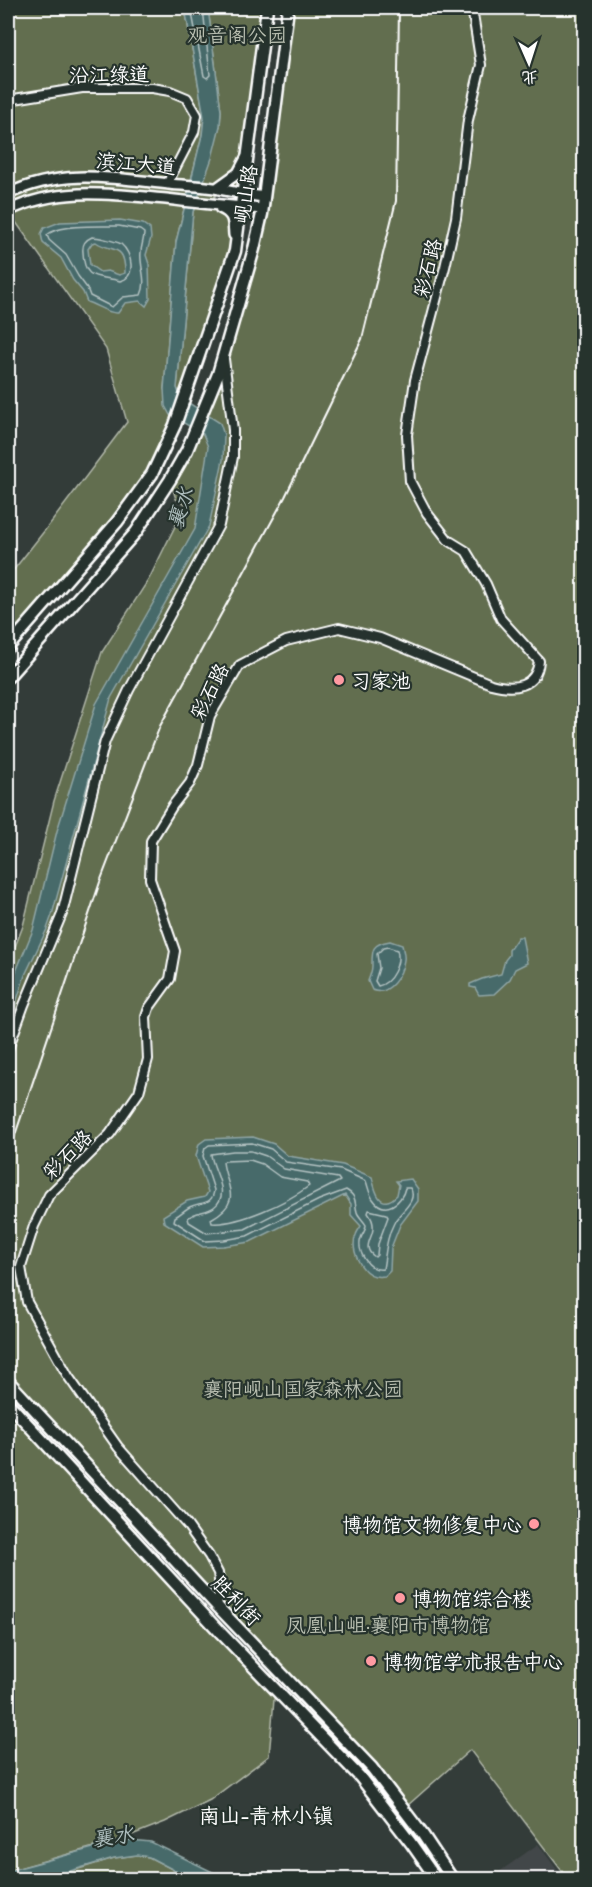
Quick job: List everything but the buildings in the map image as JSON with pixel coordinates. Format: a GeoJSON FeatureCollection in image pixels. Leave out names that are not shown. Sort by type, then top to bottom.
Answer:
{"type":"FeatureCollection","features":[{"type":"Feature","properties":{"kind":"highway","name":"岘山路"},"geometry":{"type":"LineString","coordinates":[[8,647],[117,522],[152,474],[175,425],[235,251],[267,8]]}},
{"type":"Feature","properties":{"kind":"highway","name":"岘山路"},"geometry":{"type":"LineString","coordinates":[[8,677],[136,532],[187,450],[215,382],[254,249],[264,196],[288,8]]}},
{"type":"Feature","properties":{"kind":"highway","name":"胜利街"},"geometry":{"type":"LineString","coordinates":[[8,1381],[217,1606],[372,1768],[423,1835],[453,1880]]}},
{"type":"Feature","properties":{"kind":"highway","name":"胜利街"},"geometry":{"type":"LineString","coordinates":[[8,1403],[219,1631],[360,1777],[437,1880]]}},
{"type":"Feature","properties":{"kind":"main road"},"geometry":{"type":"LineString","coordinates":[[217,188],[238,173],[247,156]]}},
{"type":"Feature","properties":{"kind":"main road","name":"滨江大道"},"geometry":{"type":"LineString","coordinates":[[8,194],[53,178],[93,176],[217,188],[243,195],[264,196]]}},
{"type":"Feature","properties":{"kind":"main road","name":"滨江大道"},"geometry":{"type":"LineString","coordinates":[[8,211],[52,195],[91,192],[262,209]]}},
{"type":"Feature","properties":{"kind":"main road"},"geometry":{"type":"LineString","coordinates":[[212,204],[228,212],[233,220],[235,251]]}},
{"type":"Feature","properties":{"kind":"street","name":"彩石路"},"geometry":{"type":"LineString","coordinates":[[217,1606],[220,1587],[218,1574],[209,1556],[187,1525],[118,1447],[68,1376],[27,1302],[21,1267],[34,1227],[49,1195],[110,1134],[139,1092],[148,1059],[146,1017],[149,1008],[170,979],[175,951],[150,879],[151,841],[173,805],[190,783],[198,765],[210,716],[240,664],[286,641],[339,628],[380,638],[508,689],[530,682],[538,671],[539,661],[501,619],[486,584],[466,551],[448,540],[427,513],[410,481],[407,435],[415,380],[456,218],[468,120],[481,65],[472,8]]}},
{"type":"Feature","properties":{"kind":"street","name":"沿江绿道"},"geometry":{"type":"LineString","coordinates":[[8,100],[82,88],[152,88],[170,91],[187,98],[197,115],[194,132],[167,184]]}},
{"type":"Feature","properties":{"kind":"street"},"geometry":{"type":"LineString","coordinates":[[8,1049],[62,914],[105,741],[129,690],[219,525],[233,457],[233,430],[224,354]]}},
{"type":"Feature","properties":{"kind":"shaded area"},"geometry":{"type":"Polygon","coordinates":[[[538,1844],[564,1879],[488,1880],[538,1844]]]}},
{"type":"Feature","properties":{"kind":"green space"},"geometry":{"type":"Polygon","coordinates":[[[8,8],[185,8],[204,117],[202,135],[176,242],[164,389],[173,416],[148,470],[96,538],[8,639],[8,577],[127,422],[106,349],[8,211],[8,8]]]}},
{"type":"Feature","properties":{"kind":"green space","name":"观音阁公园"},"geometry":{"type":"Polygon","coordinates":[[[208,8],[267,8],[243,195],[218,188],[212,204],[241,207],[235,251],[181,398],[177,388],[193,212],[220,126],[221,111],[208,8]]]}},
{"type":"Feature","properties":{"kind":"green space"},"geometry":{"type":"Polygon","coordinates":[[[288,8],[584,8],[584,1879],[568,1879],[470,1750],[398,1814],[361,1769],[276,1677],[269,1756],[210,1800],[165,1822],[119,1840],[8,1871],[8,1403],[110,1513],[121,1503],[8,1381],[8,965],[23,926],[54,801],[102,652],[149,579],[186,504],[176,499],[170,480],[195,430],[254,249],[288,8]],[[142,1526],[131,1536],[254,1667],[275,1676],[268,1657],[142,1526]]]}},
{"type":"Feature","properties":{"kind":"green space"},"geometry":{"type":"Polygon","coordinates":[[[137,1855],[149,1857],[191,1879],[43,1880],[114,1858],[137,1855]]]}},
{"type":"Feature","properties":{"kind":"water","name":"襄水"},"geometry":{"type":"Polygon","coordinates":[[[185,8],[208,8],[221,111],[220,126],[212,158],[193,212],[177,388],[181,398],[220,423],[224,435],[223,460],[209,526],[111,698],[52,915],[25,975],[8,1028],[8,991],[33,930],[57,831],[96,704],[195,529],[208,447],[203,434],[170,415],[165,406],[164,389],[176,242],[202,135],[204,117],[185,8]]]}},
{"type":"Feature","properties":{"kind":"water"},"geometry":{"type":"Polygon","coordinates":[[[120,220],[143,224],[150,229],[151,238],[146,255],[149,264],[150,299],[146,306],[140,301],[125,303],[118,313],[114,313],[87,302],[61,258],[43,243],[41,234],[44,228],[60,222],[120,220]],[[92,243],[88,249],[90,265],[100,272],[108,271],[119,275],[125,273],[123,257],[120,253],[92,243]]]}},
{"type":"Feature","properties":{"kind":"water"},"geometry":{"type":"Polygon","coordinates":[[[518,937],[522,937],[527,963],[515,969],[510,979],[494,994],[479,995],[475,988],[470,987],[470,984],[501,974],[509,950],[518,937]]]}},
{"type":"Feature","properties":{"kind":"water"},"geometry":{"type":"Polygon","coordinates":[[[390,941],[402,945],[404,958],[401,972],[389,988],[372,990],[368,981],[372,970],[374,949],[379,944],[390,941]]]}},
{"type":"Feature","properties":{"kind":"water"},"geometry":{"type":"Polygon","coordinates":[[[253,1137],[274,1144],[288,1156],[343,1165],[372,1177],[379,1198],[382,1200],[391,1200],[397,1195],[399,1185],[396,1181],[411,1179],[418,1189],[418,1201],[400,1225],[391,1248],[390,1271],[385,1276],[370,1274],[361,1265],[355,1253],[354,1240],[361,1226],[351,1215],[351,1204],[345,1195],[250,1242],[224,1246],[203,1247],[164,1222],[163,1216],[187,1201],[205,1197],[208,1192],[196,1156],[199,1144],[206,1139],[253,1137]]]}},
{"type":"Feature","properties":{"kind":"water","name":"襄水"},"geometry":{"type":"Polygon","coordinates":[[[130,1840],[151,1842],[227,1879],[191,1879],[149,1857],[137,1855],[114,1858],[43,1879],[8,1879],[8,1871],[130,1840]]]}},
{"type":"Feature","properties":{"kind":"railway"},"geometry":{"type":"LineString","coordinates":[[8,1156],[100,882],[160,726],[285,497],[362,339],[396,201],[399,8]]}},
{"type":"Feature","properties":{"kind":"place","name":"习家池"},"geometry":{"type":"Point","coordinates":[339,680]}},
{"type":"Feature","properties":{"kind":"place","name":"博物馆文物修复中心"},"geometry":{"type":"Point","coordinates":[534,1524]}},
{"type":"Feature","properties":{"kind":"place","name":"博物馆综合楼"},"geometry":{"type":"Point","coordinates":[400,1598]}},
{"type":"Feature","properties":{"kind":"place","name":"博物馆学术报告中心"},"geometry":{"type":"Point","coordinates":[371,1661]}},
{"type":"Feature","properties":{"kind":"district","name":"南山-青林小镇"},"geometry":{"type":"Point","coordinates":[266,1815]}},
{"type":"Feature","properties":{"kind":"park label","name":"襄阳岘山国家森林公园"},"geometry":{"type":"Point","coordinates":[303,1388]}},
{"type":"Feature","properties":{"kind":"park label","name":"凤凰山岨·襄阳市博物馆"},"geometry":{"type":"Point","coordinates":[388,1624]}}]}
